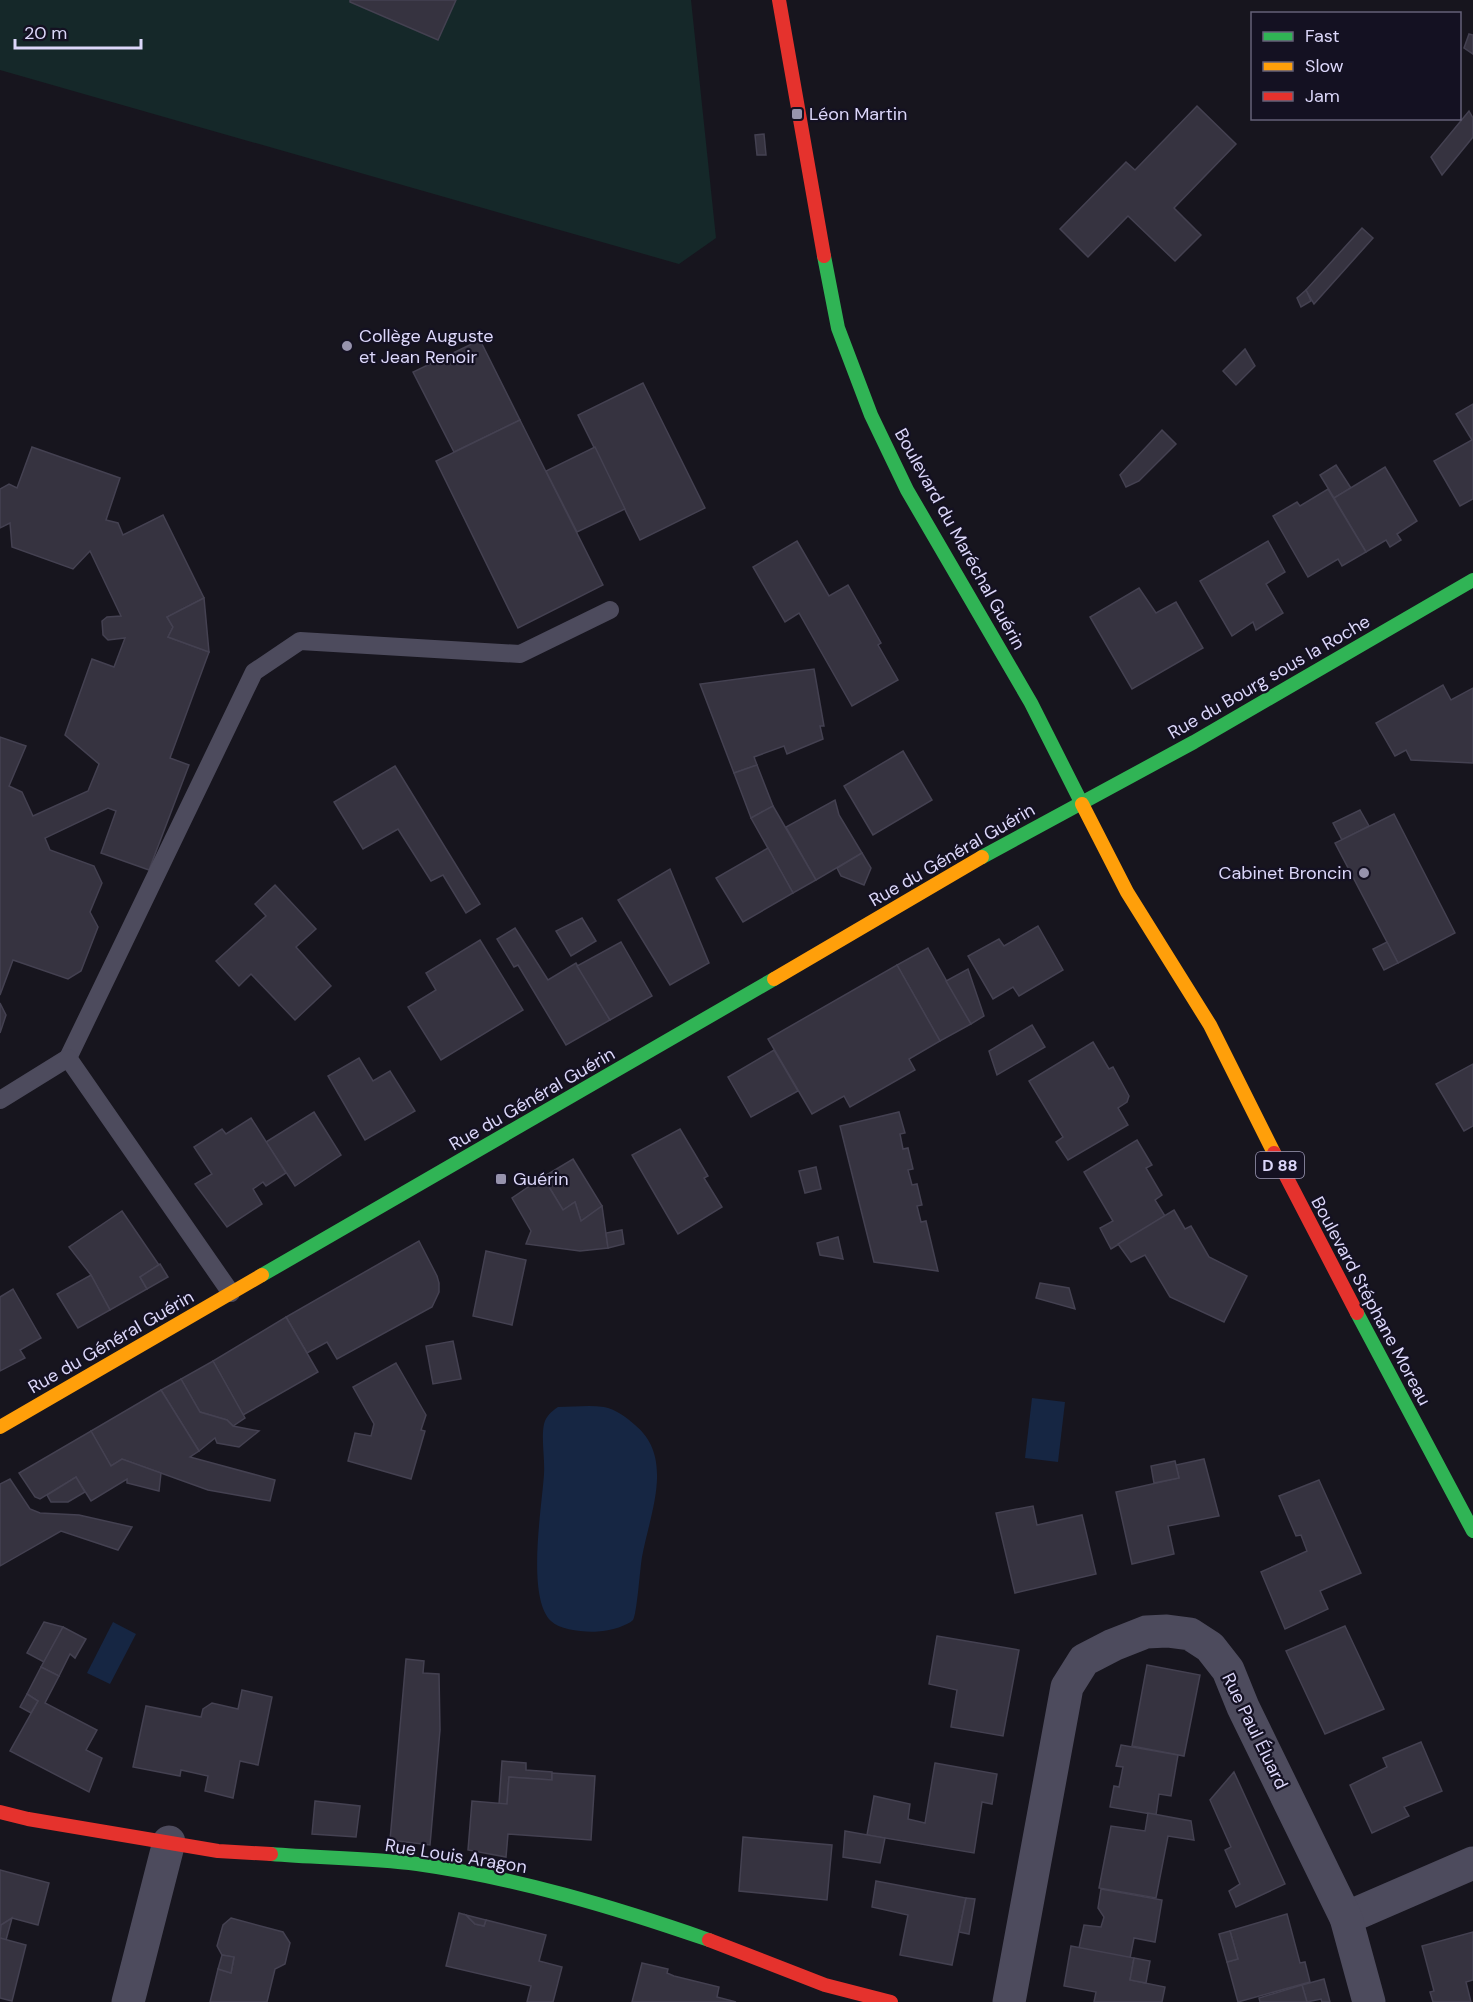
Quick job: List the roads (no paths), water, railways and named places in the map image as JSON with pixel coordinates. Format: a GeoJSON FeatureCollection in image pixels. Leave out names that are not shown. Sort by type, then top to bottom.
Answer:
{"type":"FeatureCollection","features":[{"type":"Feature","properties":{"kind":"main road","name":"Boulevard du Maréchal Guérin"},"geometry":{"type":"LineString","coordinates":[[779,0],[812,196],[838,328],[871,415],[908,490],[1032,703],[1082,803]]}},
{"type":"Feature","properties":{"kind":"main road","name":"Rue du Bourg sous la Roche"},"geometry":{"type":"LineString","coordinates":[[1082,803],[1473,580]]}},
{"type":"Feature","properties":{"kind":"main road","name":"Rue du Général Guérin"},"geometry":{"type":"LineString","coordinates":[[0,1427],[970,864],[1082,803]]}},
{"type":"Feature","properties":{"kind":"main road","name":"Boulevard Stéphane Moreau"},"geometry":{"type":"LineString","coordinates":[[1082,803],[1127,892],[1210,1025],[1318,1240],[1473,1532]]}},
{"type":"Feature","properties":{"kind":"main road","name":"Rue Louis Aragon"},"geometry":{"type":"LineString","coordinates":[[0,1812],[28,1819],[218,1851],[416,1864],[515,1881],[628,1912],[728,1946],[825,1985],[891,2002]]}},
{"type":"Feature","properties":{"kind":"street","name":"Rue Paul Éluard"},"geometry":{"type":"LineString","coordinates":[[1009,2002],[1067,1687],[1084,1660],[1146,1632],[1167,1631],[1190,1634],[1210,1647],[1228,1670],[1243,1707],[1346,1918],[1369,2002]]}},
{"type":"Feature","properties":{"kind":"street"},"geometry":{"type":"LineString","coordinates":[[128,2002],[169,1842]]}},
{"type":"Feature","properties":{"kind":"street"},"geometry":{"type":"LineString","coordinates":[[1346,1918],[1473,1863]]}},
{"type":"Feature","properties":{"kind":"lane"},"geometry":{"type":"LineString","coordinates":[[0,1100],[68,1058],[254,672],[300,641],[520,654],[610,610]]}},
{"type":"Feature","properties":{"kind":"lane"},"geometry":{"type":"LineString","coordinates":[[68,1058],[231,1293]]}},
{"type":"Feature","properties":{"kind":"water"},"geometry":{"type":"Polygon","coordinates":[[[1032,1398],[1065,1402],[1058,1462],[1025,1458],[1032,1398]]]}},
{"type":"Feature","properties":{"kind":"water"},"geometry":{"type":"Polygon","coordinates":[[[598,1406],[616,1411],[635,1425],[647,1438],[654,1453],[657,1470],[654,1505],[642,1557],[634,1616],[633,1620],[627,1624],[610,1630],[597,1632],[561,1627],[551,1621],[543,1609],[539,1593],[537,1551],[544,1474],[543,1430],[548,1416],[558,1407],[598,1406]]]}},
{"type":"Feature","properties":{"kind":"water"},"geometry":{"type":"Polygon","coordinates":[[[113,1622],[136,1634],[110,1684],[87,1673],[113,1622]]]}},
{"type":"Feature","properties":{"kind":"place","name":"Léon Martin"},"geometry":{"type":"Point","coordinates":[797,114]}},
{"type":"Feature","properties":{"kind":"place","name":"Collège Auguste et Jean Renoir"},"geometry":{"type":"Point","coordinates":[347,346]}},
{"type":"Feature","properties":{"kind":"place","name":"Cabinet Broncin"},"geometry":{"type":"Point","coordinates":[1364,873]}},
{"type":"Feature","properties":{"kind":"place","name":"Guérin"},"geometry":{"type":"Point","coordinates":[501,1179]}}]}
